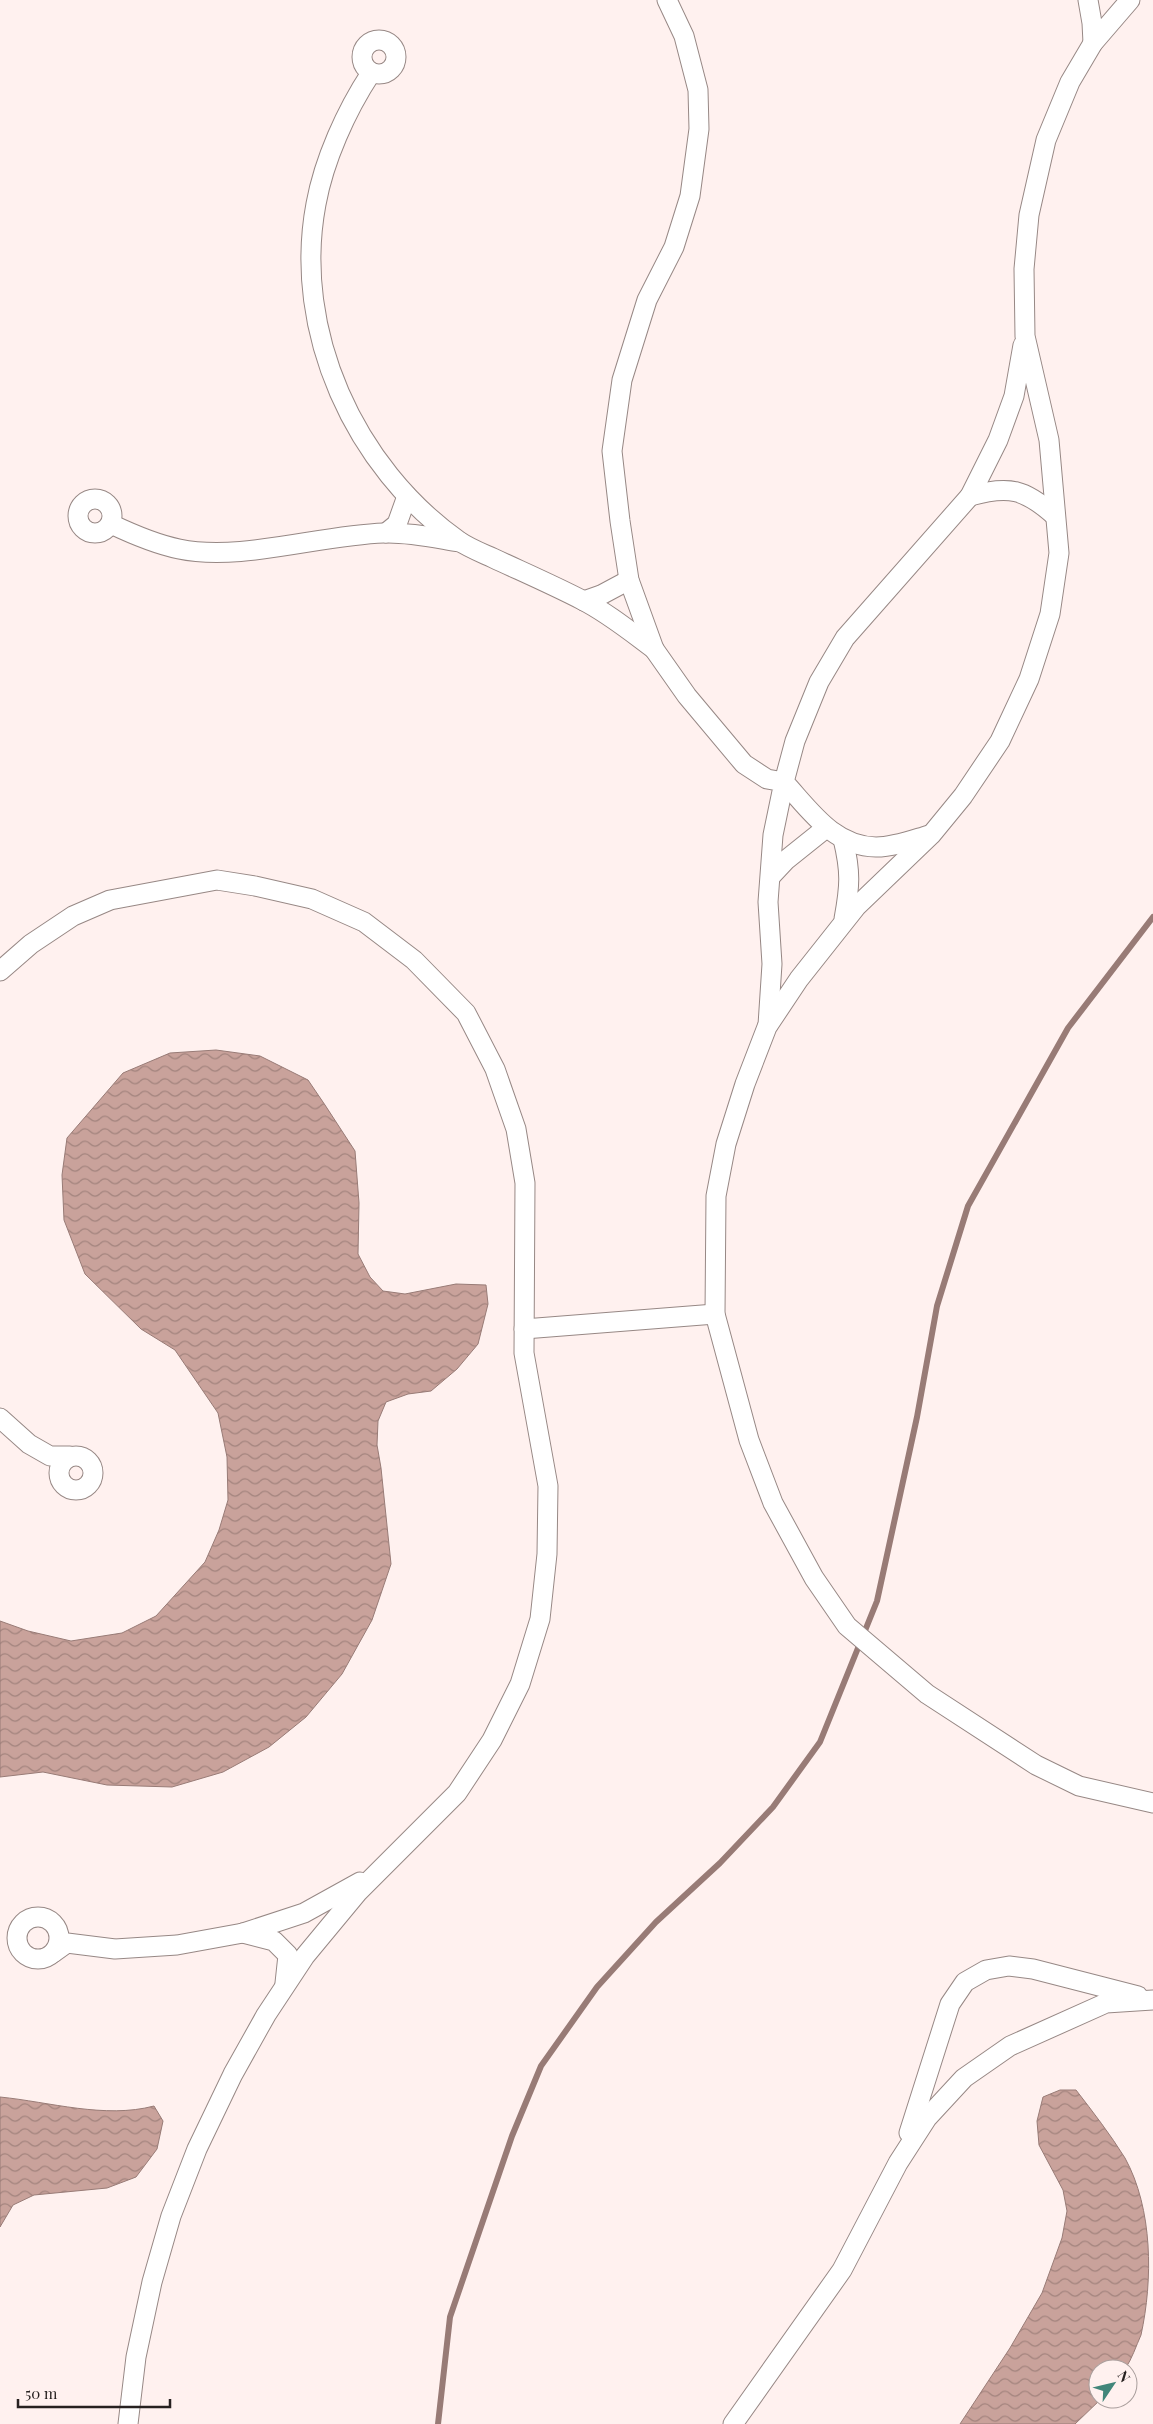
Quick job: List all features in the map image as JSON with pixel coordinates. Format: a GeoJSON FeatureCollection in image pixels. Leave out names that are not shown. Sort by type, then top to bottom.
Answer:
{"type":"FeatureCollection","features":[{"type":"Feature","properties":{"kind":"street"},"geometry":{"type":"LineString","coordinates":[[667,0],[684,36],[698,90],[699,129],[690,196],[674,247],[647,300],[622,380],[612,451],[629,580],[654,649],[687,696],[744,764],[767,778],[784,782],[826,828],[852,843],[875,847],[890,846],[931,835]]}},
{"type":"Feature","properties":{"kind":"street"},"geometry":{"type":"LineString","coordinates":[[1088,0],[1093,43]]}},
{"type":"Feature","properties":{"kind":"street"},"geometry":{"type":"LineString","coordinates":[[767,1027],[772,981],[768,902],[773,835],[795,741],[819,682],[845,638],[970,496],[998,440],[1014,396],[1025,336],[1024,269],[1029,215],[1046,140],[1070,82],[1093,43],[1130,0]]}},
{"type":"Feature","properties":{"kind":"street"},"geometry":{"type":"LineString","coordinates":[[371,73],[353,100],[334,143],[316,204],[311,256],[316,323],[338,388],[370,451],[407,496],[460,542],[584,600],[654,649]]}},
{"type":"Feature","properties":{"kind":"street"},"geometry":{"type":"LineString","coordinates":[[1025,336],[1049,440],[1059,553],[1050,614],[1029,679],[1000,741],[963,796],[931,835],[862,900],[844,921],[799,979],[767,1027],[745,1084],[726,1144],[716,1196],[715,1314],[749,1440],[773,1503],[814,1578],[847,1626],[927,1694],[1036,1765],[1078,1786],[1153,1804]]}},
{"type":"Feature","properties":{"kind":"street"},"geometry":{"type":"LineString","coordinates":[[970,496],[994,490],[1017,492],[1037,500],[1055,516]]}},
{"type":"Feature","properties":{"kind":"street"},"geometry":{"type":"LineString","coordinates":[[386,533],[397,524],[407,496]]}},
{"type":"Feature","properties":{"kind":"street"},"geometry":{"type":"LineString","coordinates":[[111,524],[136,535],[179,549],[222,553],[346,536],[386,533],[460,542]]}},
{"type":"Feature","properties":{"kind":"street"},"geometry":{"type":"LineString","coordinates":[[584,600],[601,595],[629,580]]}},
{"type":"Feature","properties":{"kind":"street"},"geometry":{"type":"LineString","coordinates":[[771,876],[800,848],[826,828]]}},
{"type":"Feature","properties":{"kind":"street"},"geometry":{"type":"LineString","coordinates":[[843,839],[850,868],[850,888],[844,921]]}},
{"type":"Feature","properties":{"kind":"street"},"geometry":{"type":"LineString","coordinates":[[0,971],[31,944],[74,916],[110,900],[216,880],[255,886],[312,899],[364,922],[414,960],[466,1013],[495,1069],[516,1129],[525,1183],[524,1353],[548,1486],[547,1554],[540,1619],[520,1684],[492,1740],[457,1793],[358,1892],[305,1956],[266,2015],[233,2074],[197,2149],[171,2216],[152,2282],[136,2357],[128,2424]]}},
{"type":"Feature","properties":{"kind":"street"},"geometry":{"type":"LineString","coordinates":[[524,1329],[715,1314]]}},
{"type":"Feature","properties":{"kind":"street"},"geometry":{"type":"LineString","coordinates":[[0,1418],[29,1444],[50,1456],[77,1455],[89,1461],[92,1467],[92,1480],[82,1489],[68,1489],[59,1478],[50,1456]]}},
{"type":"Feature","properties":{"kind":"street"},"geometry":{"type":"LineString","coordinates":[[59,1478],[60,1465],[70,1456]]}},
{"type":"Feature","properties":{"kind":"street"},"geometry":{"type":"LineString","coordinates":[[59,1942],[124,1948],[177,1945],[243,1932],[304,1913],[377,1873]]}},
{"type":"Feature","properties":{"kind":"street"},"geometry":{"type":"LineString","coordinates":[[243,1932],[274,1941],[288,1956],[284,1987]]}},
{"type":"Feature","properties":{"kind":"street"},"geometry":{"type":"LineString","coordinates":[[898,2163],[950,2004],[965,1982],[986,1970],[1009,1966],[1033,1969],[1151,2000]]}},
{"type":"Feature","properties":{"kind":"street"},"geometry":{"type":"LineString","coordinates":[[733,2424],[842,2270],[898,2163],[927,2118],[964,2078],[1010,2046],[1106,2004],[1151,2000]]}},
{"type":"Feature","properties":{"kind":"water"},"geometry":{"type":"Polygon","coordinates":[[[216,1050],[260,1056],[308,1080],[355,1151],[359,1203],[358,1254],[370,1277],[383,1291],[405,1294],[456,1284],[486,1285],[488,1304],[478,1344],[457,1369],[431,1391],[408,1394],[386,1402],[378,1421],[377,1445],[391,1564],[372,1620],[342,1674],[306,1717],[269,1747],[223,1772],[172,1787],[107,1785],[43,1772],[0,1777],[0,1621],[28,1631],[71,1641],[122,1633],[156,1616],[205,1562],[219,1530],[228,1500],[227,1457],[218,1413],[175,1350],[141,1329],[85,1274],[64,1220],[62,1175],[67,1138],[123,1073],[170,1053],[216,1050]]]}},
{"type":"Feature","properties":{"kind":"water"},"geometry":{"type":"Polygon","coordinates":[[[1060,2090],[1076,2090],[1125,2158],[1134,2178],[1146,2222],[1148,2245],[1148,2291],[1141,2335],[1131,2359],[1088,2359],[1088,2409],[1091,2409],[1075,2424],[960,2424],[1010,2348],[1042,2293],[1062,2238],[1067,2211],[1063,2190],[1039,2145],[1037,2121],[1043,2097],[1060,2090]]]}},
{"type":"Feature","properties":{"kind":"water"},"geometry":{"type":"Polygon","coordinates":[[[0,2097],[97,2110],[135,2110],[154,2106],[163,2121],[157,2149],[136,2177],[107,2188],[34,2195],[13,2205],[0,2227],[0,2097]]]}},
{"type":"Feature","properties":{"kind":"waterway"},"geometry":{"type":"LineString","coordinates":[[438,2424],[450,2317],[512,2136],[541,2066],[597,1987],[656,1922],[720,1863],[773,1807],[820,1742],[877,1601],[917,1417],[937,1306],[968,1206],[1068,1028],[1153,917]]}}]}
